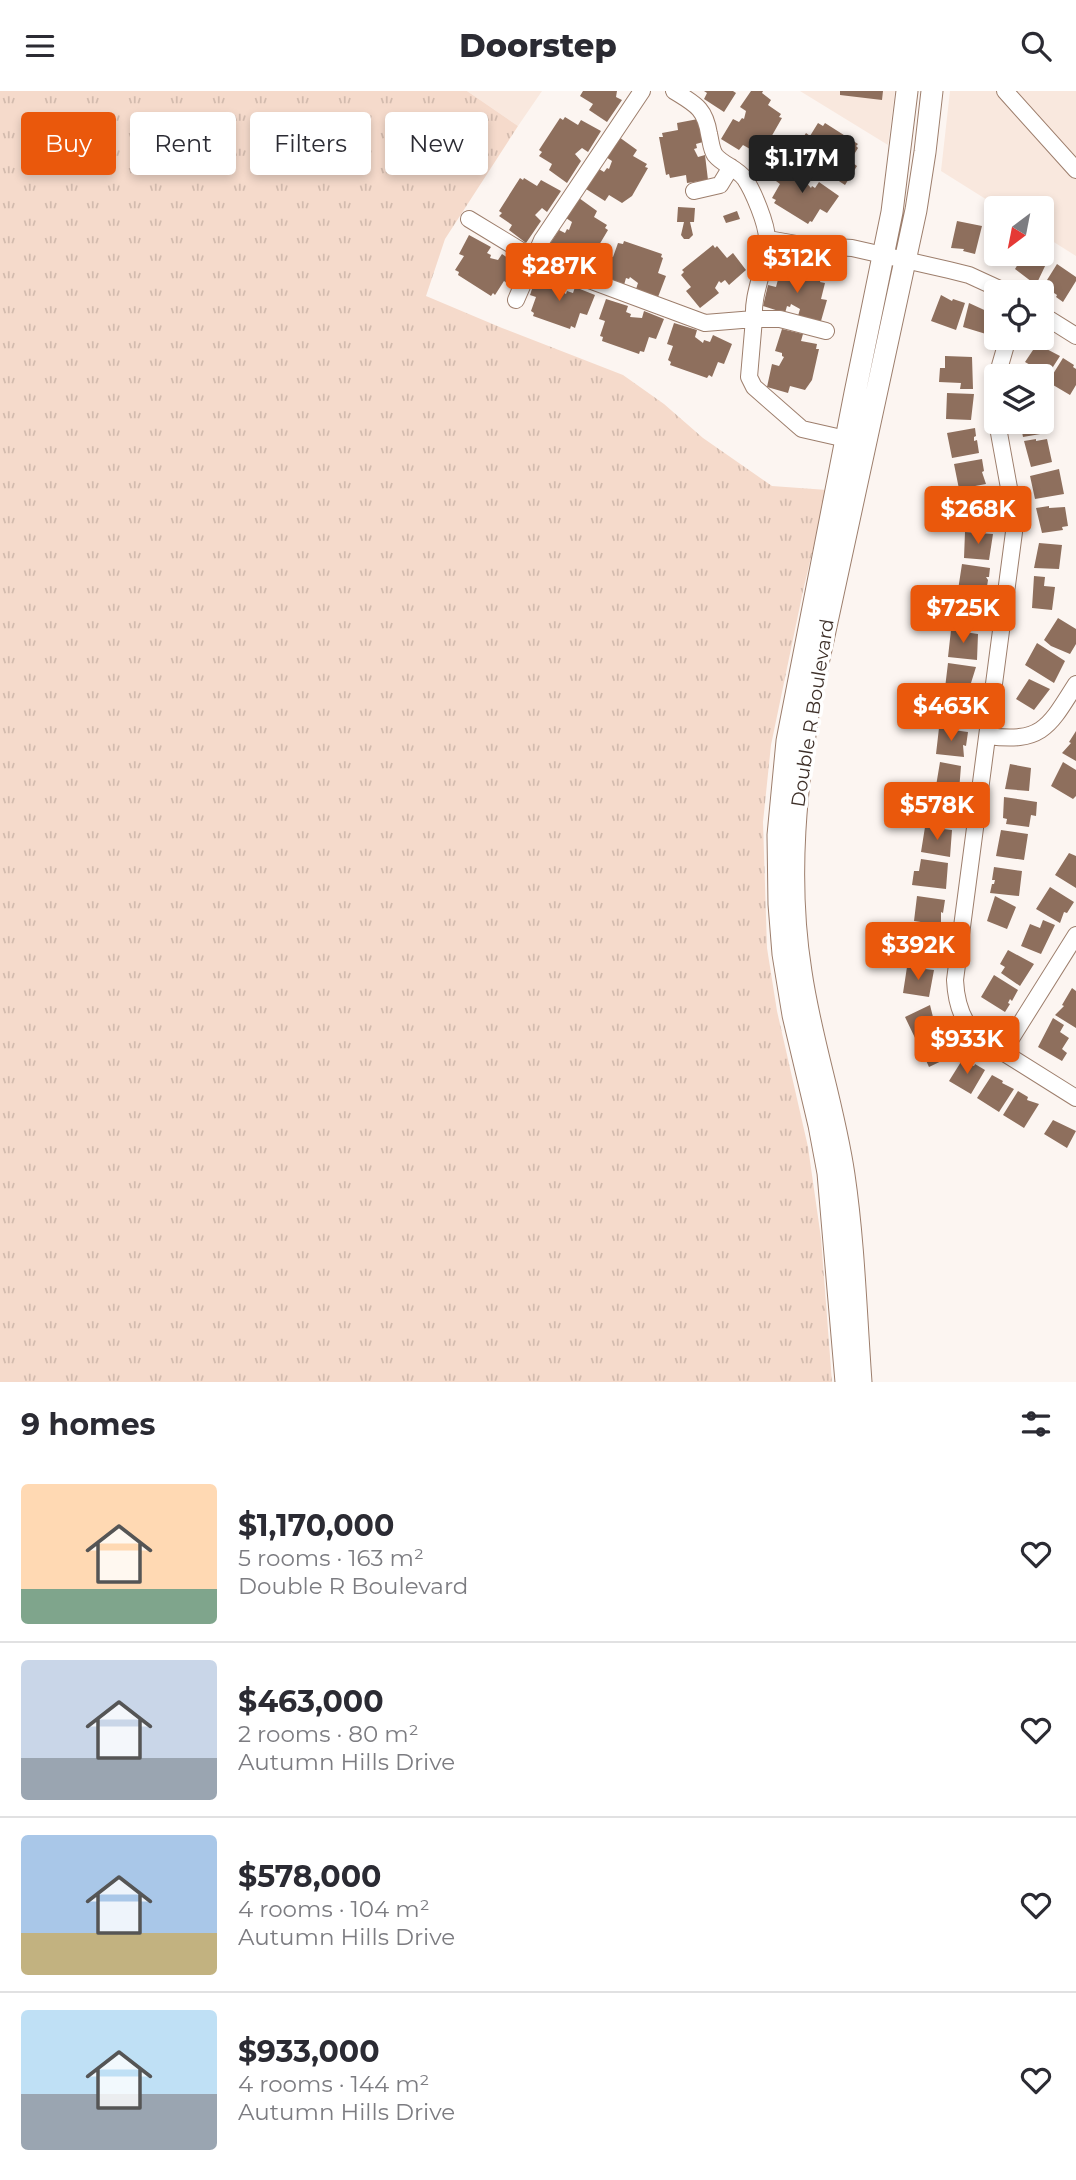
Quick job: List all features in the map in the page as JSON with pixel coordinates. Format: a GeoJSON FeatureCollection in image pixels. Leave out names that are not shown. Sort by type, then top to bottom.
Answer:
{"type":"FeatureCollection","features":[{"type":"Feature","properties":{"kind":"main road","name":"Double R Boulevard"},"geometry":{"type":"LineString","coordinates":[[846,1382],[828,1173],[787,983],[779,904],[780,797],[788,740],[895,192],[907,91]]}},
{"type":"Feature","properties":{"kind":"main road","name":"Double R Boulevard"},"geometry":{"type":"LineString","coordinates":[[861,1382],[844,1177],[800,969],[794,910],[794,842],[800,763],[812,691],[921,182],[932,91]]}},
{"type":"Feature","properties":{"kind":"street"},"geometry":{"type":"LineString","coordinates":[[516,300],[552,225],[642,91]]}},
{"type":"Feature","properties":{"kind":"street"},"geometry":{"type":"LineString","coordinates":[[674,91],[704,114],[713,152],[742,176],[753,194],[768,239],[754,295],[749,377],[754,387],[802,429],[846,439]]}},
{"type":"Feature","properties":{"kind":"street"},"geometry":{"type":"LineString","coordinates":[[1004,91],[1076,170]]}},
{"type":"Feature","properties":{"kind":"street"},"geometry":{"type":"LineString","coordinates":[[694,191],[720,185],[732,167]]}},
{"type":"Feature","properties":{"kind":"street"},"geometry":{"type":"LineString","coordinates":[[469,219],[534,259],[705,323],[780,319],[826,331]]}},
{"type":"Feature","properties":{"kind":"street"},"geometry":{"type":"LineString","coordinates":[[768,239],[802,245],[852,248],[969,275],[984,282]]}},
{"type":"Feature","properties":{"kind":"street"},"geometry":{"type":"LineString","coordinates":[[1054,322],[1076,336]]}},
{"type":"Feature","properties":{"kind":"street"},"geometry":{"type":"LineString","coordinates":[[999,434],[1013,510],[1014,531],[955,994],[971,1030],[1002,1053],[1076,1098]]}},
{"type":"Feature","properties":{"kind":"street"},"geometry":{"type":"LineString","coordinates":[[988,736],[1021,738],[1044,728],[1054,719],[1076,684]]}},
{"type":"Feature","properties":{"kind":"street"},"geometry":{"type":"LineString","coordinates":[[1002,1053],[1076,935]]}},
{"type":"Feature","properties":{"kind":"shaded area"},"geometry":{"type":"Polygon","coordinates":[[[467,91],[542,91],[518,126],[467,91]]]}},
{"type":"Feature","properties":{"kind":"shaded area"},"geometry":{"type":"Polygon","coordinates":[[[800,91],[895,91],[888,145],[800,91]]]}},
{"type":"Feature","properties":{"kind":"shaded area"},"geometry":{"type":"Polygon","coordinates":[[[950,91],[1076,91],[1076,256],[1054,242],[1054,196],[984,198],[941,171],[950,91]]]}},
{"type":"Feature","properties":{"kind":"green space"},"geometry":{"type":"Polygon","coordinates":[[[0,91],[467,91],[518,126],[488,172],[488,112],[385,112],[385,175],[486,175],[445,239],[426,296],[623,375],[664,404],[703,438],[772,486],[827,490],[771,745],[763,822],[767,948],[777,1011],[808,1147],[821,1238],[832,1382],[0,1382],[0,91]]]}},
{"type":"Feature","properties":{"kind":"building"},"geometry":{"type":"Polygon","coordinates":[[[583,91],[617,91],[616,97],[622,100],[607,122],[589,110],[593,104],[580,96],[583,91]]]}},
{"type":"Feature","properties":{"kind":"building"},"geometry":{"type":"Polygon","coordinates":[[[704,91],[736,93],[724,112],[704,99],[707,93],[704,91]]]}},
{"type":"Feature","properties":{"kind":"building"},"geometry":{"type":"Polygon","coordinates":[[[751,91],[763,91],[771,100],[768,105],[781,114],[779,117],[782,118],[766,146],[757,153],[743,145],[739,150],[721,139],[733,119],[739,122],[744,119],[746,111],[740,107],[751,91]]]}},
{"type":"Feature","properties":{"kind":"building"},"geometry":{"type":"Polygon","coordinates":[[[840,91],[883,91],[882,100],[840,95],[840,91]]]}},
{"type":"Feature","properties":{"kind":"building"},"geometry":{"type":"Polygon","coordinates":[[[565,117],[578,125],[581,120],[601,131],[588,152],[582,148],[575,154],[581,161],[567,183],[549,170],[552,164],[539,156],[542,152],[539,150],[560,118],[563,120],[565,117]]]}},
{"type":"Feature","properties":{"kind":"building"},"geometry":{"type":"Polygon","coordinates":[[[698,119],[703,142],[696,144],[697,148],[694,149],[698,157],[705,155],[708,180],[687,183],[686,175],[670,178],[669,174],[666,175],[659,137],[663,137],[662,133],[678,130],[677,123],[698,119]]]}},
{"type":"Feature","properties":{"kind":"building"},"geometry":{"type":"Polygon","coordinates":[[[818,123],[823,126],[825,123],[858,144],[850,161],[857,166],[845,185],[825,172],[829,166],[824,163],[826,161],[818,159],[814,165],[794,152],[806,133],[810,136],[818,123]]]}},
{"type":"Feature","properties":{"kind":"building"},"geometry":{"type":"Polygon","coordinates":[[[619,137],[637,150],[633,156],[647,164],[645,167],[648,168],[632,196],[622,203],[609,195],[605,201],[586,189],[599,169],[604,172],[609,169],[612,161],[606,157],[619,137]]]}},
{"type":"Feature","properties":{"kind":"building"},"geometry":{"type":"Polygon","coordinates":[[[786,162],[807,175],[804,180],[811,188],[815,188],[819,182],[839,196],[827,213],[820,209],[808,224],[774,203],[776,200],[772,198],[780,184],[776,181],[786,162]]]}},
{"type":"Feature","properties":{"kind":"building"},"geometry":{"type":"Polygon","coordinates":[[[520,178],[537,186],[541,180],[561,191],[547,212],[542,208],[535,215],[541,221],[526,243],[509,230],[512,225],[499,216],[502,213],[499,211],[520,178]]]}},
{"type":"Feature","properties":{"kind":"building"},"geometry":{"type":"Polygon","coordinates":[[[579,198],[597,211],[594,217],[607,225],[605,228],[608,230],[592,257],[582,265],[569,256],[565,262],[546,250],[559,230],[565,233],[569,230],[572,222],[566,218],[579,198]]]}},
{"type":"Feature","properties":{"kind":"building"},"geometry":{"type":"Polygon","coordinates":[[[678,207],[695,208],[694,222],[690,222],[693,235],[689,239],[684,239],[681,235],[684,222],[677,222],[678,207]]]}},
{"type":"Feature","properties":{"kind":"building"},"geometry":{"type":"Polygon","coordinates":[[[737,211],[740,219],[726,223],[723,216],[737,211]]]}},
{"type":"Feature","properties":{"kind":"building"},"geometry":{"type":"Polygon","coordinates":[[[957,221],[982,226],[975,254],[963,251],[964,249],[951,248],[957,221]]]}},
{"type":"Feature","properties":{"kind":"building"},"geometry":{"type":"Polygon","coordinates":[[[469,235],[491,247],[487,253],[491,255],[490,258],[498,260],[502,254],[522,268],[510,285],[504,281],[495,295],[493,293],[491,296],[458,275],[459,272],[455,270],[464,256],[459,254],[469,235]]]}},
{"type":"Feature","properties":{"kind":"building"},"geometry":{"type":"Polygon","coordinates":[[[624,241],[662,254],[658,273],[666,276],[658,297],[636,289],[638,283],[630,277],[626,278],[624,285],[601,276],[608,256],[613,257],[618,243],[623,244],[624,241]]]}},
{"type":"Feature","properties":{"kind":"building"},"geometry":{"type":"Polygon","coordinates":[[[713,245],[727,258],[733,253],[746,270],[729,285],[725,280],[721,283],[719,281],[715,288],[719,293],[700,308],[686,291],[691,287],[681,275],[684,272],[682,270],[713,245]]]}},
{"type":"Feature","properties":{"kind":"building"},"geometry":{"type":"Polygon","coordinates":[[[1057,264],[1076,277],[1063,302],[1054,293],[1054,280],[1047,280],[1057,264]]]}},
{"type":"Feature","properties":{"kind":"building"},"geometry":{"type":"Polygon","coordinates":[[[1017,266],[1045,266],[1038,280],[1029,280],[1015,269],[1017,266]]]}},
{"type":"Feature","properties":{"kind":"building"},"geometry":{"type":"Polygon","coordinates":[[[783,269],[821,279],[820,282],[825,283],[821,299],[827,300],[821,321],[798,316],[800,309],[791,304],[790,307],[787,306],[785,313],[763,306],[768,285],[776,287],[783,269]]]}},
{"type":"Feature","properties":{"kind":"building"},"geometry":{"type":"Polygon","coordinates":[[[537,274],[560,281],[557,288],[566,294],[567,291],[573,293],[575,287],[595,295],[587,315],[580,313],[575,328],[571,326],[570,329],[533,316],[531,311],[536,297],[530,295],[537,274]]]}},
{"type":"Feature","properties":{"kind":"building"},"geometry":{"type":"Polygon","coordinates":[[[941,295],[952,301],[953,299],[965,303],[956,330],[931,321],[941,295]]]}},
{"type":"Feature","properties":{"kind":"building"},"geometry":{"type":"Polygon","coordinates":[[[606,299],[628,306],[626,312],[631,314],[630,317],[642,318],[644,311],[664,319],[656,339],[649,337],[644,352],[640,351],[639,354],[602,341],[603,337],[600,336],[605,321],[599,319],[606,299]]]}},
{"type":"Feature","properties":{"kind":"building"},"geometry":{"type":"Polygon","coordinates":[[[969,303],[984,310],[984,333],[963,327],[969,303]]]}},
{"type":"Feature","properties":{"kind":"building"},"geometry":{"type":"Polygon","coordinates":[[[674,323],[697,330],[695,337],[703,343],[704,340],[710,342],[713,335],[732,344],[724,364],[718,362],[712,377],[709,375],[707,378],[670,365],[668,360],[673,346],[667,344],[674,323]]]}},
{"type":"Feature","properties":{"kind":"building"},"geometry":{"type":"Polygon","coordinates":[[[782,329],[803,334],[801,341],[817,344],[816,349],[819,349],[812,380],[805,390],[790,386],[788,393],[767,387],[772,364],[779,366],[784,357],[782,353],[775,351],[782,329]]]}},
{"type":"Feature","properties":{"kind":"building"},"geometry":{"type":"Polygon","coordinates":[[[1033,350],[1048,350],[1060,356],[1054,365],[1025,362],[1033,350]]]}},
{"type":"Feature","properties":{"kind":"building"},"geometry":{"type":"Polygon","coordinates":[[[945,356],[972,357],[973,389],[960,389],[961,383],[939,382],[940,368],[945,368],[945,356]]]}},
{"type":"Feature","properties":{"kind":"building"},"geometry":{"type":"Polygon","coordinates":[[[1063,358],[1074,365],[1076,385],[1070,395],[1054,386],[1054,372],[1063,358]]]}},
{"type":"Feature","properties":{"kind":"building"},"geometry":{"type":"Polygon","coordinates":[[[947,393],[974,394],[971,420],[946,419],[947,393]]]}},
{"type":"Feature","properties":{"kind":"building"},"geometry":{"type":"Polygon","coordinates":[[[975,428],[974,441],[977,440],[979,453],[952,458],[947,433],[975,428]]]}},
{"type":"Feature","properties":{"kind":"building"},"geometry":{"type":"Polygon","coordinates":[[[1047,439],[1052,462],[1031,467],[1024,441],[1047,439]]]}},
{"type":"Feature","properties":{"kind":"building"},"geometry":{"type":"Polygon","coordinates":[[[982,459],[986,484],[959,489],[954,464],[982,459]]]}},
{"type":"Feature","properties":{"kind":"building"},"geometry":{"type":"Polygon","coordinates":[[[1059,469],[1064,494],[1035,499],[1030,476],[1059,469]]]}},
{"type":"Feature","properties":{"kind":"building"},"geometry":{"type":"Polygon","coordinates":[[[985,492],[993,518],[964,523],[959,498],[985,492]]]}},
{"type":"Feature","properties":{"kind":"building"},"geometry":{"type":"Polygon","coordinates":[[[1065,507],[1068,526],[1062,527],[1063,530],[1042,533],[1036,508],[1065,507]]]}},
{"type":"Feature","properties":{"kind":"building"},"geometry":{"type":"Polygon","coordinates":[[[965,532],[993,534],[989,560],[964,558],[965,532]]]}},
{"type":"Feature","properties":{"kind":"building"},"geometry":{"type":"Polygon","coordinates":[[[1039,543],[1062,545],[1059,569],[1034,568],[1039,543]]]}},
{"type":"Feature","properties":{"kind":"building"},"geometry":{"type":"Polygon","coordinates":[[[962,564],[990,568],[989,577],[986,577],[986,593],[958,590],[962,564]]]}},
{"type":"Feature","properties":{"kind":"building"},"geometry":{"type":"Polygon","coordinates":[[[1034,576],[1045,577],[1044,586],[1055,587],[1052,610],[1032,608],[1034,576]]]}},
{"type":"Feature","properties":{"kind":"building"},"geometry":{"type":"Polygon","coordinates":[[[956,597],[985,601],[982,626],[952,623],[956,597]]]}},
{"type":"Feature","properties":{"kind":"building"},"geometry":{"type":"Polygon","coordinates":[[[1058,618],[1076,629],[1076,644],[1070,654],[1044,640],[1058,618]]]}},
{"type":"Feature","properties":{"kind":"building"},"geometry":{"type":"Polygon","coordinates":[[[951,630],[978,634],[977,660],[948,657],[951,630]]]}},
{"type":"Feature","properties":{"kind":"building"},"geometry":{"type":"Polygon","coordinates":[[[1037,643],[1065,661],[1054,683],[1025,665],[1037,643]]]}},
{"type":"Feature","properties":{"kind":"building"},"geometry":{"type":"Polygon","coordinates":[[[948,663],[976,667],[971,683],[974,683],[973,693],[945,688],[948,663]]]}},
{"type":"Feature","properties":{"kind":"building"},"geometry":{"type":"Polygon","coordinates":[[[1029,679],[1050,689],[1034,710],[1016,699],[1029,679]]]}},
{"type":"Feature","properties":{"kind":"building"},"geometry":{"type":"Polygon","coordinates":[[[942,696],[969,699],[971,702],[968,725],[939,722],[942,696]]]}},
{"type":"Feature","properties":{"kind":"building"},"geometry":{"type":"Polygon","coordinates":[[[939,728],[968,732],[966,746],[963,745],[964,757],[936,754],[939,728]]]}},
{"type":"Feature","properties":{"kind":"building"},"geometry":{"type":"Polygon","coordinates":[[[1076,731],[1076,761],[1062,753],[1071,743],[1069,742],[1076,731]]]}},
{"type":"Feature","properties":{"kind":"building"},"geometry":{"type":"Polygon","coordinates":[[[940,762],[961,766],[959,791],[936,786],[940,762]]]}},
{"type":"Feature","properties":{"kind":"building"},"geometry":{"type":"Polygon","coordinates":[[[1063,762],[1076,770],[1076,796],[1073,799],[1051,786],[1063,762]]]}},
{"type":"Feature","properties":{"kind":"building"},"geometry":{"type":"Polygon","coordinates":[[[1010,764],[1031,768],[1029,791],[1005,789],[1010,764]]]}},
{"type":"Feature","properties":{"kind":"building"},"geometry":{"type":"Polygon","coordinates":[[[931,793],[959,798],[954,814],[957,814],[955,823],[927,819],[931,793]]]}},
{"type":"Feature","properties":{"kind":"building"},"geometry":{"type":"Polygon","coordinates":[[[1004,797],[1037,802],[1036,816],[1031,815],[1029,827],[1006,824],[1007,819],[1003,818],[1004,797]]]}},
{"type":"Feature","properties":{"kind":"building"},"geometry":{"type":"Polygon","coordinates":[[[925,827],[952,830],[950,857],[921,852],[925,827]]]}},
{"type":"Feature","properties":{"kind":"building"},"geometry":{"type":"Polygon","coordinates":[[[1001,830],[1028,834],[1024,860],[996,856],[1001,830]]]}},
{"type":"Feature","properties":{"kind":"building"},"geometry":{"type":"Polygon","coordinates":[[[1069,853],[1076,856],[1076,888],[1055,875],[1069,853]]]}},
{"type":"Feature","properties":{"kind":"building"},"geometry":{"type":"Polygon","coordinates":[[[921,859],[948,863],[946,889],[912,885],[914,871],[919,871],[921,859]]]}},
{"type":"Feature","properties":{"kind":"building"},"geometry":{"type":"Polygon","coordinates":[[[994,867],[1022,871],[1019,896],[990,893],[995,880],[992,880],[994,867]]]}},
{"type":"Feature","properties":{"kind":"building"},"geometry":{"type":"Polygon","coordinates":[[[1050,887],[1074,902],[1067,913],[1064,912],[1060,923],[1036,909],[1050,887]]]}},
{"type":"Feature","properties":{"kind":"building"},"geometry":{"type":"Polygon","coordinates":[[[917,896],[945,900],[941,925],[914,921],[917,896]]]}},
{"type":"Feature","properties":{"kind":"building"},"geometry":{"type":"Polygon","coordinates":[[[995,896],[1016,907],[1007,929],[987,921],[995,896]]]}},
{"type":"Feature","properties":{"kind":"building"},"geometry":{"type":"Polygon","coordinates":[[[1043,920],[1055,925],[1041,954],[1021,946],[1030,924],[1040,928],[1043,920]]]}},
{"type":"Feature","properties":{"kind":"building"},"geometry":{"type":"Polygon","coordinates":[[[911,932],[938,935],[936,961],[907,957],[911,932]]]}},
{"type":"Feature","properties":{"kind":"building"},"geometry":{"type":"Polygon","coordinates":[[[1008,950],[1034,964],[1020,986],[1001,973],[1005,967],[1000,964],[1008,950]]]}},
{"type":"Feature","properties":{"kind":"building"},"geometry":{"type":"Polygon","coordinates":[[[907,967],[934,970],[929,997],[903,993],[907,967]]]}},
{"type":"Feature","properties":{"kind":"building"},"geometry":{"type":"Polygon","coordinates":[[[994,975],[1018,990],[1012,1001],[1010,999],[1005,1012],[981,997],[994,975]]]}},
{"type":"Feature","properties":{"kind":"building"},"geometry":{"type":"Polygon","coordinates":[[[1072,988],[1076,991],[1076,1028],[1055,1015],[1064,1006],[1062,1005],[1072,988]]]}},
{"type":"Feature","properties":{"kind":"building"},"geometry":{"type":"Polygon","coordinates":[[[930,1005],[933,1017],[936,1016],[941,1028],[916,1040],[905,1017],[930,1005]]]}},
{"type":"Feature","properties":{"kind":"building"},"geometry":{"type":"Polygon","coordinates":[[[1053,1018],[1064,1025],[1060,1032],[1069,1038],[1062,1049],[1067,1053],[1062,1061],[1038,1047],[1053,1018]]]}},
{"type":"Feature","properties":{"kind":"building"},"geometry":{"type":"Polygon","coordinates":[[[944,1031],[954,1055],[929,1067],[918,1043],[944,1031]]]}},
{"type":"Feature","properties":{"kind":"building"},"geometry":{"type":"Polygon","coordinates":[[[964,1057],[972,1062],[970,1064],[985,1070],[971,1094],[949,1081],[964,1057]]]}},
{"type":"Feature","properties":{"kind":"building"},"geometry":{"type":"Polygon","coordinates":[[[992,1075],[1014,1089],[999,1112],[977,1098],[992,1075]]]}},
{"type":"Feature","properties":{"kind":"building"},"geometry":{"type":"Polygon","coordinates":[[[1018,1091],[1028,1097],[1027,1100],[1039,1104],[1024,1128],[1003,1115],[1018,1091]]]}},
{"type":"Feature","properties":{"kind":"building"},"geometry":{"type":"Polygon","coordinates":[[[1053,1120],[1076,1131],[1067,1148],[1044,1134],[1053,1120]]]}}]}
